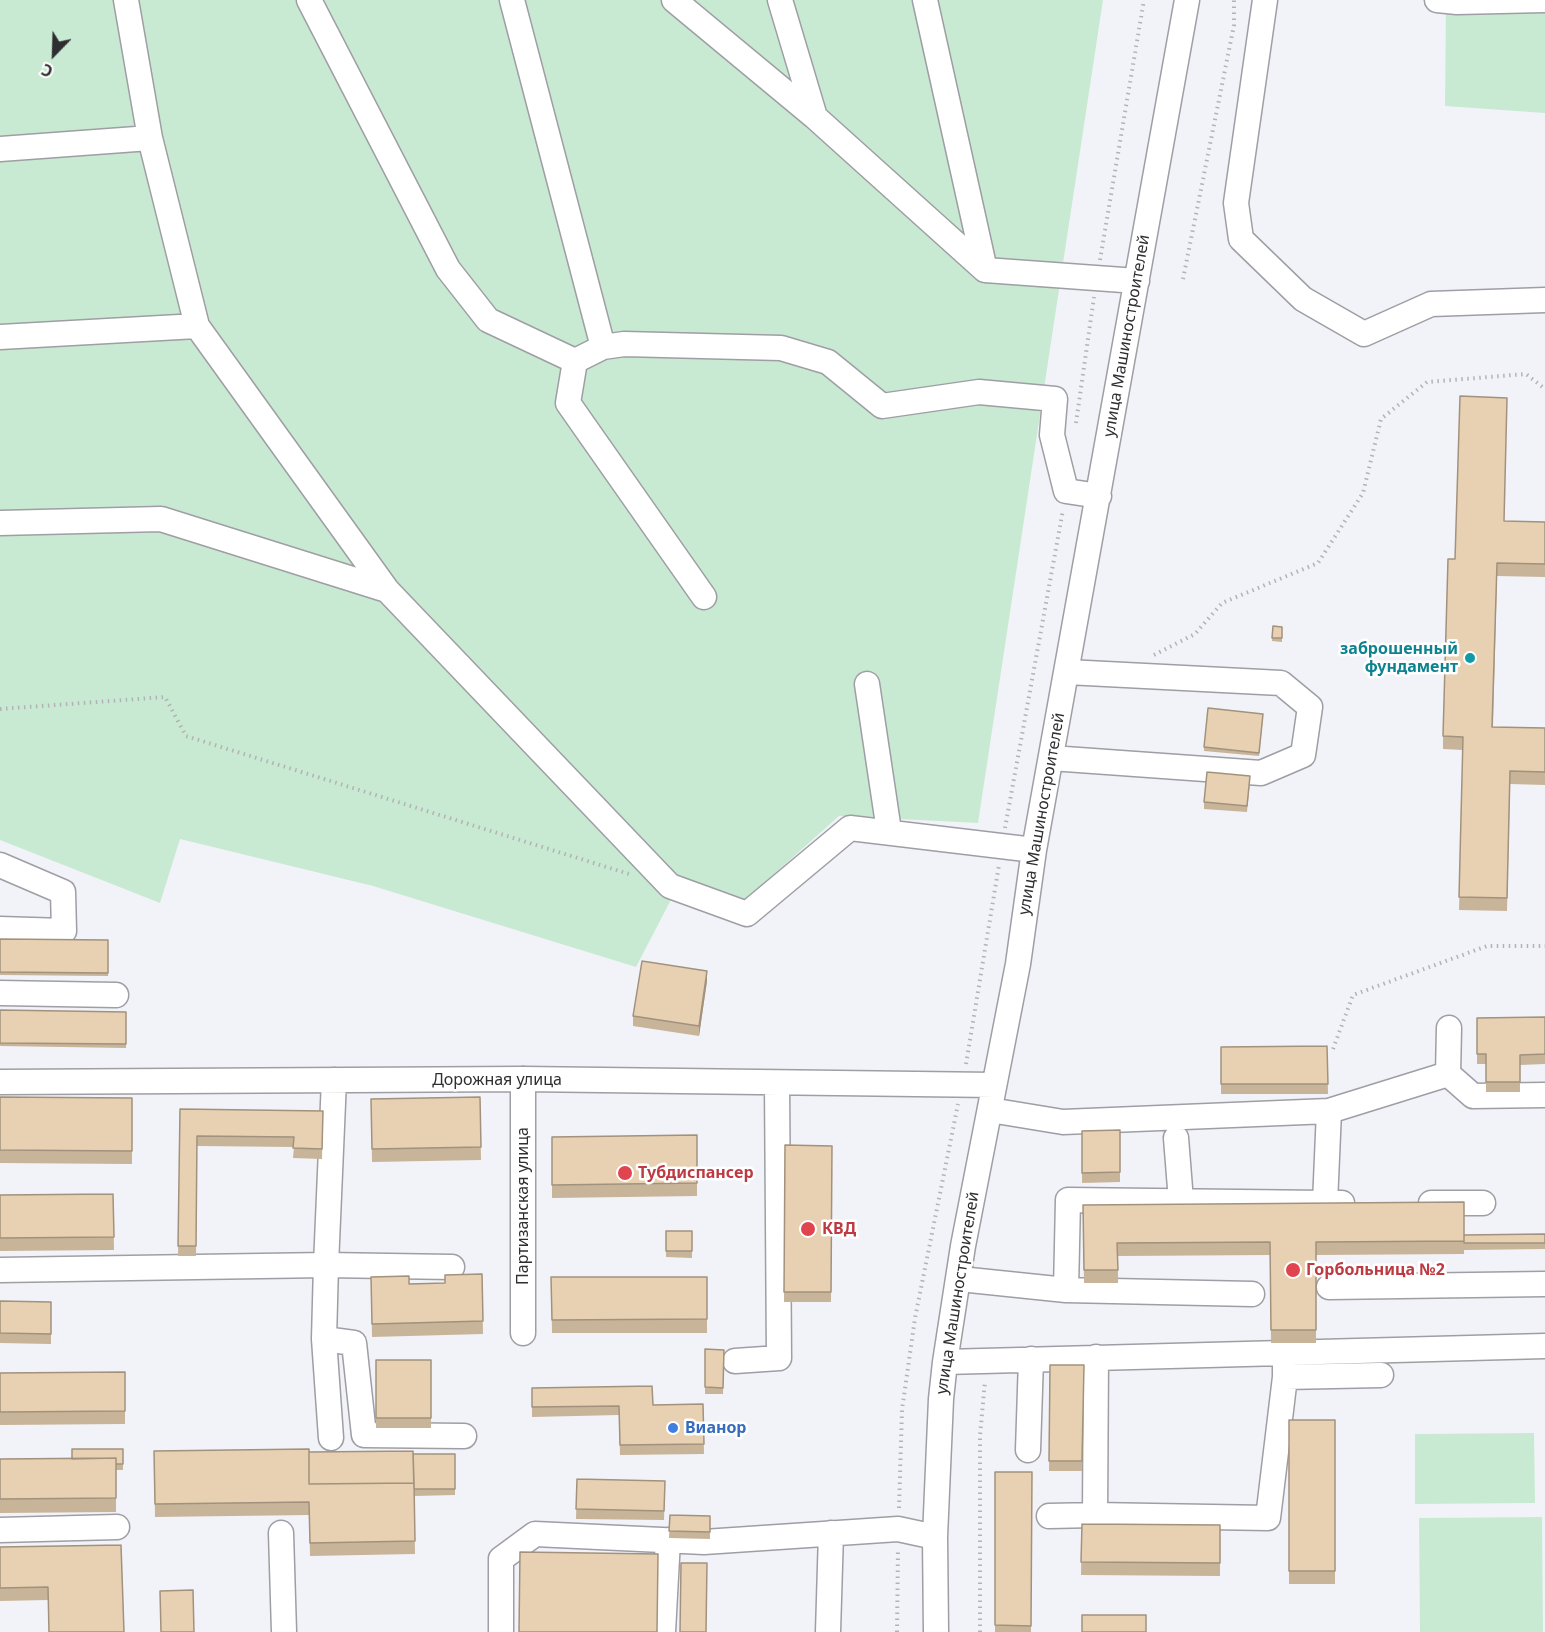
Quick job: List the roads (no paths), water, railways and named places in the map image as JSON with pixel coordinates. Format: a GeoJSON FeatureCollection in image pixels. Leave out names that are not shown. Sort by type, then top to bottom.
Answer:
{"type":"FeatureCollection","features":[{"type":"Feature","properties":{"kind":"street"},"geometry":{"type":"LineString","coordinates":[[126,0],[150,138],[197,326],[387,590],[670,886],[747,914],[850,828],[1034,850]]}},
{"type":"Feature","properties":{"kind":"street"},"geometry":{"type":"LineString","coordinates":[[309,0],[448,269],[488,320],[575,361]]}},
{"type":"Feature","properties":{"kind":"street"},"geometry":{"type":"LineString","coordinates":[[512,0],[603,347]]}},
{"type":"Feature","properties":{"kind":"street"},"geometry":{"type":"LineString","coordinates":[[675,0],[815,117],[985,270],[1137,281]]}},
{"type":"Feature","properties":{"kind":"street"},"geometry":{"type":"LineString","coordinates":[[780,0],[815,117]]}},
{"type":"Feature","properties":{"kind":"street"},"geometry":{"type":"LineString","coordinates":[[925,0],[985,270]]}},
{"type":"Feature","properties":{"kind":"street","name":"улица Машиностроителей"},"geometry":{"type":"LineString","coordinates":[[936,1632],[935,1537],[940,1399],[945,1362],[960,1279],[963,1246],[1018,964],[1034,850],[1187,0]]}},
{"type":"Feature","properties":{"kind":"street"},"geometry":{"type":"LineString","coordinates":[[1265,0],[1236,203],[1241,239],[1303,299],[1364,334],[1431,304],[1545,300]]}},
{"type":"Feature","properties":{"kind":"street"},"geometry":{"type":"LineString","coordinates":[[1451,1],[1544,0]]}},
{"type":"Feature","properties":{"kind":"street"},"geometry":{"type":"LineString","coordinates":[[0,149],[150,138]]}},
{"type":"Feature","properties":{"kind":"street"},"geometry":{"type":"LineString","coordinates":[[0,337],[197,326]]}},
{"type":"Feature","properties":{"kind":"street"},"geometry":{"type":"LineString","coordinates":[[575,361],[603,347],[624,344],[781,348],[828,362],[882,406],[979,392],[1055,399],[1052,435],[1066,491],[1099,496]]}},
{"type":"Feature","properties":{"kind":"street"},"geometry":{"type":"LineString","coordinates":[[575,361],[568,404],[704,597]]}},
{"type":"Feature","properties":{"kind":"street"},"geometry":{"type":"LineString","coordinates":[[0,523],[161,519],[387,590]]}},
{"type":"Feature","properties":{"kind":"street"},"geometry":{"type":"LineString","coordinates":[[1051,758],[1261,773],[1303,755],[1310,707],[1281,683],[1067,672]]}},
{"type":"Feature","properties":{"kind":"street"},"geometry":{"type":"LineString","coordinates":[[867,684],[889,831]]}},
{"type":"Feature","properties":{"kind":"street"},"geometry":{"type":"LineString","coordinates":[[0,865],[63,892],[64,931],[0,929]]}},
{"type":"Feature","properties":{"kind":"street"},"geometry":{"type":"LineString","coordinates":[[0,993],[117,994]]}},
{"type":"Feature","properties":{"kind":"street"},"geometry":{"type":"LineString","coordinates":[[1449,1028],[1449,1074],[1473,1096],[1545,1095]]}},
{"type":"Feature","properties":{"kind":"street"},"geometry":{"type":"LineString","coordinates":[[990,1110],[1063,1122],[1329,1111],[1449,1074]]}},
{"type":"Feature","properties":{"kind":"street","name":"Дорожная улица"},"geometry":{"type":"LineString","coordinates":[[0,1082],[524,1079],[994,1085]]}},
{"type":"Feature","properties":{"kind":"street","name":"Партизанская улица"},"geometry":{"type":"LineString","coordinates":[[523,1333],[524,1079]]}},
{"type":"Feature","properties":{"kind":"street"},"geometry":{"type":"LineString","coordinates":[[332,1438],[324,1339],[334,1080]]}},
{"type":"Feature","properties":{"kind":"street"},"geometry":{"type":"LineString","coordinates":[[735,1361],[779,1358],[777,1083]]}},
{"type":"Feature","properties":{"kind":"street"},"geometry":{"type":"LineString","coordinates":[[1325,1203],[1329,1111]]}},
{"type":"Feature","properties":{"kind":"street"},"geometry":{"type":"LineString","coordinates":[[1176,1138],[1181,1201]]}},
{"type":"Feature","properties":{"kind":"street"},"geometry":{"type":"LineString","coordinates":[[1065,1290],[1068,1200],[1370,1203]]}},
{"type":"Feature","properties":{"kind":"street"},"geometry":{"type":"LineString","coordinates":[[1404,1203],[1483,1203]]}},
{"type":"Feature","properties":{"kind":"street"},"geometry":{"type":"LineString","coordinates":[[0,1270],[326,1265],[452,1267]]}},
{"type":"Feature","properties":{"kind":"street"},"geometry":{"type":"LineString","coordinates":[[960,1279],[1065,1290],[1252,1294]]}},
{"type":"Feature","properties":{"kind":"street"},"geometry":{"type":"LineString","coordinates":[[1329,1287],[1545,1284]]}},
{"type":"Feature","properties":{"kind":"street"},"geometry":{"type":"LineString","coordinates":[[324,1339],[354,1343],[364,1435],[464,1436]]}},
{"type":"Feature","properties":{"kind":"street"},"geometry":{"type":"LineString","coordinates":[[945,1362],[1545,1346]]}},
{"type":"Feature","properties":{"kind":"street"},"geometry":{"type":"LineString","coordinates":[[1049,1516],[1268,1518],[1286,1377],[1285,1352]]}},
{"type":"Feature","properties":{"kind":"street"},"geometry":{"type":"LineString","coordinates":[[1095,1515],[1096,1357]]}},
{"type":"Feature","properties":{"kind":"street"},"geometry":{"type":"LineString","coordinates":[[1028,1450],[1031,1359]]}},
{"type":"Feature","properties":{"kind":"street"},"geometry":{"type":"LineString","coordinates":[[1286,1377],[1381,1375]]}},
{"type":"Feature","properties":{"kind":"street"},"geometry":{"type":"LineString","coordinates":[[0,1530],[117,1527]]}},
{"type":"Feature","properties":{"kind":"street"},"geometry":{"type":"LineString","coordinates":[[501,1632],[501,1559],[535,1534],[704,1542],[898,1529],[935,1537]]}},
{"type":"Feature","properties":{"kind":"street"},"geometry":{"type":"LineString","coordinates":[[280,1533],[284,1632]]}},
{"type":"Feature","properties":{"kind":"street"},"geometry":{"type":"LineString","coordinates":[[828,1632],[831,1533]]}},
{"type":"Feature","properties":{"kind":"street"},"geometry":{"type":"LineString","coordinates":[[663,1632],[668,1540]]}},
{"type":"Feature","properties":{"kind":"place","name":"заброшенный фундамент"},"geometry":{"type":"Point","coordinates":[1470,658]}},
{"type":"Feature","properties":{"kind":"place","name":"Тубдиспансер"},"geometry":{"type":"Point","coordinates":[625,1173]}},
{"type":"Feature","properties":{"kind":"place","name":"КВД"},"geometry":{"type":"Point","coordinates":[808,1229]}},
{"type":"Feature","properties":{"kind":"place","name":"Горбольница №2"},"geometry":{"type":"Point","coordinates":[1293,1270]}},
{"type":"Feature","properties":{"kind":"place","name":"Вианор"},"geometry":{"type":"Point","coordinates":[673,1428]}}]}
